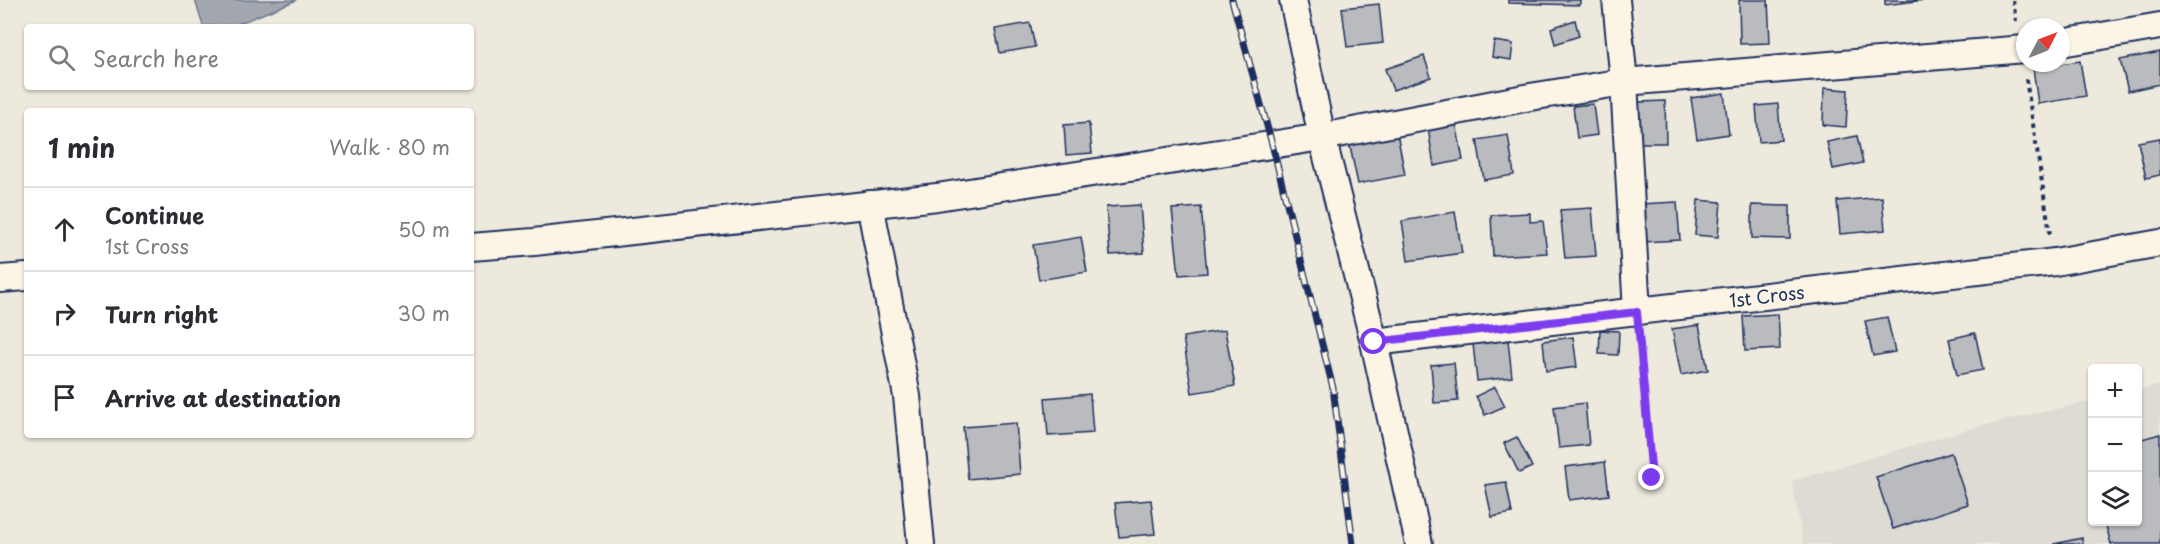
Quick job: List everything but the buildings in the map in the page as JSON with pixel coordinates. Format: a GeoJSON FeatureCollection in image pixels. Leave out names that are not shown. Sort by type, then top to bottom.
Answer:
{"type":"FeatureCollection","features":[{"type":"Feature","properties":{"kind":"street"},"geometry":{"type":"LineString","coordinates":[[1293,0],[1322,137],[1374,342],[1419,544]]}},
{"type":"Feature","properties":{"kind":"street"},"geometry":{"type":"LineString","coordinates":[[1616,0],[1624,82],[1637,312]]}},
{"type":"Feature","properties":{"kind":"street"},"geometry":{"type":"LineString","coordinates":[[2070,41],[2160,26]]}},
{"type":"Feature","properties":{"kind":"street"},"geometry":{"type":"LineString","coordinates":[[474,247],[937,197],[1322,137],[1530,97],[1624,82],[2016,50]]}},
{"type":"Feature","properties":{"kind":"street"},"geometry":{"type":"LineString","coordinates":[[870,204],[907,396],[921,544]]}},
{"type":"Feature","properties":{"kind":"street","name":"1st Cross"},"geometry":{"type":"LineString","coordinates":[[1374,342],[2055,261],[2160,243]]}},
{"type":"Feature","properties":{"kind":"street"},"geometry":{"type":"LineString","coordinates":[[0,279],[24,277]]}},
{"type":"Feature","properties":{"kind":"path"},"geometry":{"type":"LineString","coordinates":[[2026,72],[2055,261]]}},
{"type":"Feature","properties":{"kind":"path"},"geometry":{"type":"LineString","coordinates":[[1637,312],[1652,478]]}},
{"type":"Feature","properties":{"kind":"shaded area"},"geometry":{"type":"Polygon","coordinates":[[[195,0],[297,0],[237,24],[202,24],[195,0]]]}},
{"type":"Feature","properties":{"kind":"shaded area"},"geometry":{"type":"Polygon","coordinates":[[[2160,385],[2160,544],[1803,544],[1792,481],[1976,427],[2088,402],[2088,526],[2142,526],[2142,389],[2160,385]]]}},
{"type":"Feature","properties":{"kind":"railway"},"geometry":{"type":"LineString","coordinates":[[1232,0],[1272,144],[1333,388],[1353,544]]}},
{"type":"Feature","properties":{"kind":"route"},"geometry":{"type":"LineString","coordinates":[[1374,342],[1637,312],[1652,478]]}}]}
